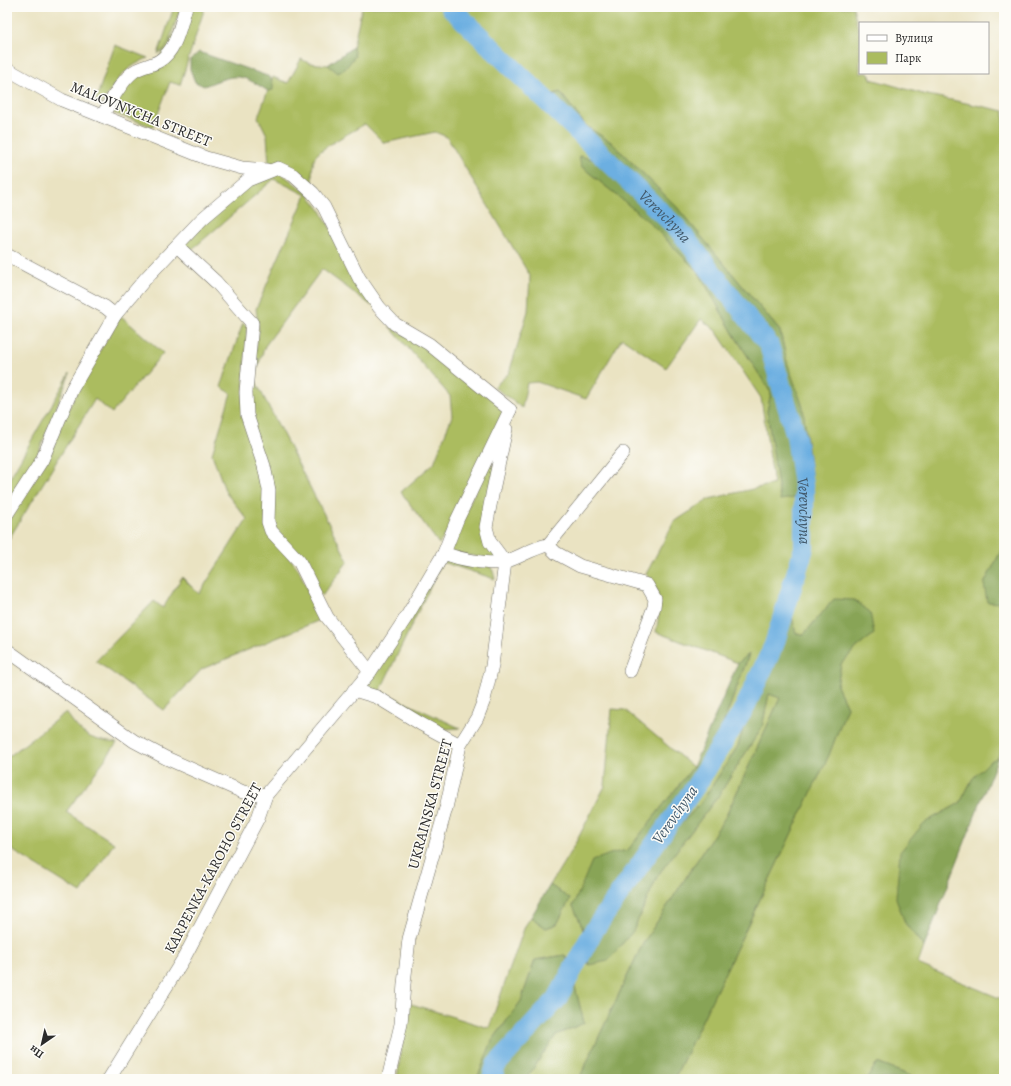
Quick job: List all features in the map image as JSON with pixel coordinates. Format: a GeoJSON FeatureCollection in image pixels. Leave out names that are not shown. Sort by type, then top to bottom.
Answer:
{"type":"FeatureCollection","features":[{"type":"Feature","properties":{"kind":"street"},"geometry":{"type":"LineString","coordinates":[[102,116],[125,79],[132,72],[158,61],[168,54],[173,45],[186,7]]}},
{"type":"Feature","properties":{"kind":"street","name":"MALOVNYCHA STREET"},"geometry":{"type":"LineString","coordinates":[[7,70],[62,100],[219,163],[242,168],[274,169]]}},
{"type":"Feature","properties":{"kind":"street"},"geometry":{"type":"LineString","coordinates":[[7,514],[42,460],[72,389],[115,315],[146,278],[202,220],[248,180],[274,169],[293,175],[313,193],[324,207],[359,278],[379,307],[395,324],[429,344],[510,410],[492,490],[486,527],[490,542],[505,562]]}},
{"type":"Feature","properties":{"kind":"street"},"geometry":{"type":"LineString","coordinates":[[177,246],[216,282],[252,323],[246,392],[247,415],[264,466],[269,490],[268,522],[271,531],[299,561],[327,617],[370,672]]}},
{"type":"Feature","properties":{"kind":"street"},"geometry":{"type":"LineString","coordinates":[[7,255],[105,307],[115,315]]}},
{"type":"Feature","properties":{"kind":"street","name":"KARPENKA-KAROHO STREET"},"geometry":{"type":"LineString","coordinates":[[109,1079],[184,958],[258,818],[266,795],[370,672],[407,616],[444,553],[457,520],[510,410]]}},
{"type":"Feature","properties":{"kind":"street"},"geometry":{"type":"LineString","coordinates":[[548,546],[623,453]]}},
{"type":"Feature","properties":{"kind":"street"},"geometry":{"type":"LineString","coordinates":[[444,553],[489,563],[505,562],[536,547],[548,546],[556,553],[580,566],[642,583],[650,589],[655,599],[654,607],[630,671]]}},
{"type":"Feature","properties":{"kind":"street","name":"UKRAINSKA STREET"},"geometry":{"type":"LineString","coordinates":[[388,1079],[401,1024],[409,938],[446,808],[460,745],[477,718],[484,700],[492,666],[505,562]]}},
{"type":"Feature","properties":{"kind":"street"},"geometry":{"type":"LineString","coordinates":[[7,650],[134,741],[166,758],[243,792],[266,795]]}},
{"type":"Feature","properties":{"kind":"street"},"geometry":{"type":"LineString","coordinates":[[354,690],[377,697],[421,724],[460,745]]}},
{"type":"Feature","properties":{"kind":"green space"},"geometry":{"type":"Polygon","coordinates":[[[174,7],[181,7],[167,47],[158,54],[174,7]]]}},
{"type":"Feature","properties":{"kind":"green space"},"geometry":{"type":"Polygon","coordinates":[[[191,7],[205,7],[180,85],[170,82],[153,127],[111,112],[125,85],[136,75],[154,66],[191,7]]]}},
{"type":"Feature","properties":{"kind":"green space"},"geometry":{"type":"Polygon","coordinates":[[[362,7],[439,7],[451,14],[460,7],[853,7],[859,33],[859,74],[869,74],[871,79],[923,94],[1004,111],[1004,545],[984,584],[1001,603],[1004,601],[1004,743],[998,757],[989,762],[973,778],[960,803],[924,823],[905,923],[924,947],[918,964],[1004,1000],[1004,1079],[919,1079],[877,1063],[867,1079],[674,1079],[829,755],[847,707],[837,686],[841,664],[855,649],[874,634],[834,599],[804,634],[796,634],[774,622],[738,746],[701,803],[662,844],[661,827],[712,754],[749,655],[738,663],[656,632],[659,616],[658,594],[646,574],[674,522],[709,499],[774,484],[761,398],[716,331],[701,319],[666,368],[622,338],[586,399],[537,382],[527,383],[522,408],[494,387],[509,373],[528,311],[530,276],[447,137],[435,132],[384,143],[365,124],[330,144],[318,153],[315,157],[312,169],[313,189],[290,170],[269,164],[267,135],[258,117],[273,77],[288,83],[301,59],[309,63],[328,65],[353,47],[362,7]],[[560,92],[548,96],[600,162],[579,156],[581,166],[648,221],[699,273],[733,333],[771,393],[767,411],[780,499],[794,498],[787,362],[780,331],[675,205],[611,142],[586,126],[560,92]]]}},
{"type":"Feature","properties":{"kind":"green space"},"geometry":{"type":"Polygon","coordinates":[[[439,7],[460,7],[451,14],[439,7]]]}},
{"type":"Feature","properties":{"kind":"green space"},"geometry":{"type":"Polygon","coordinates":[[[115,45],[148,58],[126,71],[116,82],[102,103],[95,102],[115,45]]]}},
{"type":"Feature","properties":{"kind":"green space"},"geometry":{"type":"Polygon","coordinates":[[[353,47],[355,56],[345,69],[338,73],[328,65],[353,47]]]}},
{"type":"Feature","properties":{"kind":"green space"},"geometry":{"type":"Polygon","coordinates":[[[199,52],[270,77],[273,84],[273,90],[268,91],[250,81],[237,77],[230,77],[204,86],[195,82],[190,69],[190,60],[199,52]]]}},
{"type":"Feature","properties":{"kind":"green space"},"geometry":{"type":"Polygon","coordinates":[[[560,92],[586,126],[611,142],[675,205],[780,331],[787,362],[803,407],[811,474],[794,498],[780,500],[767,411],[771,393],[733,333],[699,273],[648,221],[581,166],[579,156],[600,161],[548,96],[560,92]]]}},
{"type":"Feature","properties":{"kind":"green space"},"geometry":{"type":"Polygon","coordinates":[[[274,173],[282,174],[307,193],[320,209],[372,306],[322,269],[265,346],[254,378],[253,366],[259,331],[256,309],[306,195],[274,179],[189,252],[184,247],[187,238],[250,184],[274,173]]]}},
{"type":"Feature","properties":{"kind":"green space"},"geometry":{"type":"Polygon","coordinates":[[[121,316],[163,353],[112,413],[95,399],[7,542],[7,522],[51,453],[63,419],[93,362],[121,316]]]}},
{"type":"Feature","properties":{"kind":"green space"},"geometry":{"type":"Polygon","coordinates":[[[243,323],[247,326],[242,415],[263,474],[266,527],[299,570],[320,620],[202,669],[164,710],[96,661],[154,601],[163,608],[182,577],[199,594],[247,519],[226,493],[212,454],[231,393],[221,387],[243,323]]]}},
{"type":"Feature","properties":{"kind":"green space"},"geometry":{"type":"Polygon","coordinates":[[[389,326],[430,350],[506,409],[447,532],[439,544],[401,492],[434,463],[452,416],[450,396],[389,326]]]}},
{"type":"Feature","properties":{"kind":"green space"},"geometry":{"type":"Polygon","coordinates":[[[70,373],[37,456],[7,503],[7,483],[70,373]]]}},
{"type":"Feature","properties":{"kind":"green space"},"geometry":{"type":"Polygon","coordinates":[[[254,378],[348,561],[322,596],[276,530],[250,415],[254,378]]]}},
{"type":"Feature","properties":{"kind":"green space"},"geometry":{"type":"Polygon","coordinates":[[[505,426],[484,524],[500,560],[447,552],[505,426]]]}},
{"type":"Feature","properties":{"kind":"green space"},"geometry":{"type":"Polygon","coordinates":[[[1004,545],[1004,601],[1001,603],[987,602],[984,584],[1004,545]]]}},
{"type":"Feature","properties":{"kind":"green space"},"geometry":{"type":"Polygon","coordinates":[[[446,557],[490,566],[495,579],[442,562],[446,557]]]}},
{"type":"Feature","properties":{"kind":"green space"},"geometry":{"type":"Polygon","coordinates":[[[442,562],[380,691],[460,728],[445,729],[415,715],[377,693],[360,688],[379,665],[442,562]]]}},
{"type":"Feature","properties":{"kind":"green space"},"geometry":{"type":"Polygon","coordinates":[[[834,599],[854,600],[870,612],[874,634],[855,649],[841,664],[837,686],[847,707],[829,755],[674,1079],[579,1079],[642,945],[726,816],[780,698],[769,694],[762,727],[719,795],[658,875],[633,931],[608,961],[589,965],[582,926],[573,906],[592,861],[610,854],[628,850],[693,767],[738,663],[749,654],[712,754],[661,827],[662,843],[701,803],[738,746],[774,622],[791,611],[796,634],[804,634],[834,599]]]}},
{"type":"Feature","properties":{"kind":"green space"},"geometry":{"type":"Polygon","coordinates":[[[769,694],[780,698],[726,816],[642,945],[579,1079],[526,1079],[556,1035],[584,1023],[570,966],[565,955],[535,960],[521,1001],[492,1041],[477,1079],[397,1079],[408,1003],[489,1028],[525,926],[531,917],[546,928],[557,924],[570,899],[550,885],[575,844],[605,786],[612,709],[625,710],[693,767],[628,850],[610,854],[573,906],[582,926],[589,965],[633,931],[658,875],[719,795],[762,727],[769,694]]]}},
{"type":"Feature","properties":{"kind":"green space"},"geometry":{"type":"Polygon","coordinates":[[[66,712],[76,726],[87,735],[99,740],[117,743],[66,812],[114,843],[81,893],[7,847],[7,758],[66,712]]]}},
{"type":"Feature","properties":{"kind":"green space"},"geometry":{"type":"Polygon","coordinates":[[[998,757],[924,947],[905,923],[896,898],[900,852],[924,823],[960,803],[973,778],[989,762],[998,757]]]}},
{"type":"Feature","properties":{"kind":"green space"},"geometry":{"type":"Polygon","coordinates":[[[550,885],[570,899],[557,924],[546,928],[531,917],[550,885]]]}},
{"type":"Feature","properties":{"kind":"green space"},"geometry":{"type":"Polygon","coordinates":[[[565,955],[570,966],[584,1023],[556,1035],[526,1079],[477,1079],[492,1041],[521,1001],[535,960],[565,955]]]}},
{"type":"Feature","properties":{"kind":"green space"},"geometry":{"type":"Polygon","coordinates":[[[877,1063],[919,1079],[867,1079],[877,1063]]]}},
{"type":"Feature","properties":{"kind":"waterway","name":"Verevchyna"},"geometry":{"type":"LineString","coordinates":[[450,7],[678,229],[769,345],[796,436],[804,491],[804,548],[774,645],[744,709],[697,784],[594,930],[557,999],[496,1065],[492,1079]]}}]}
